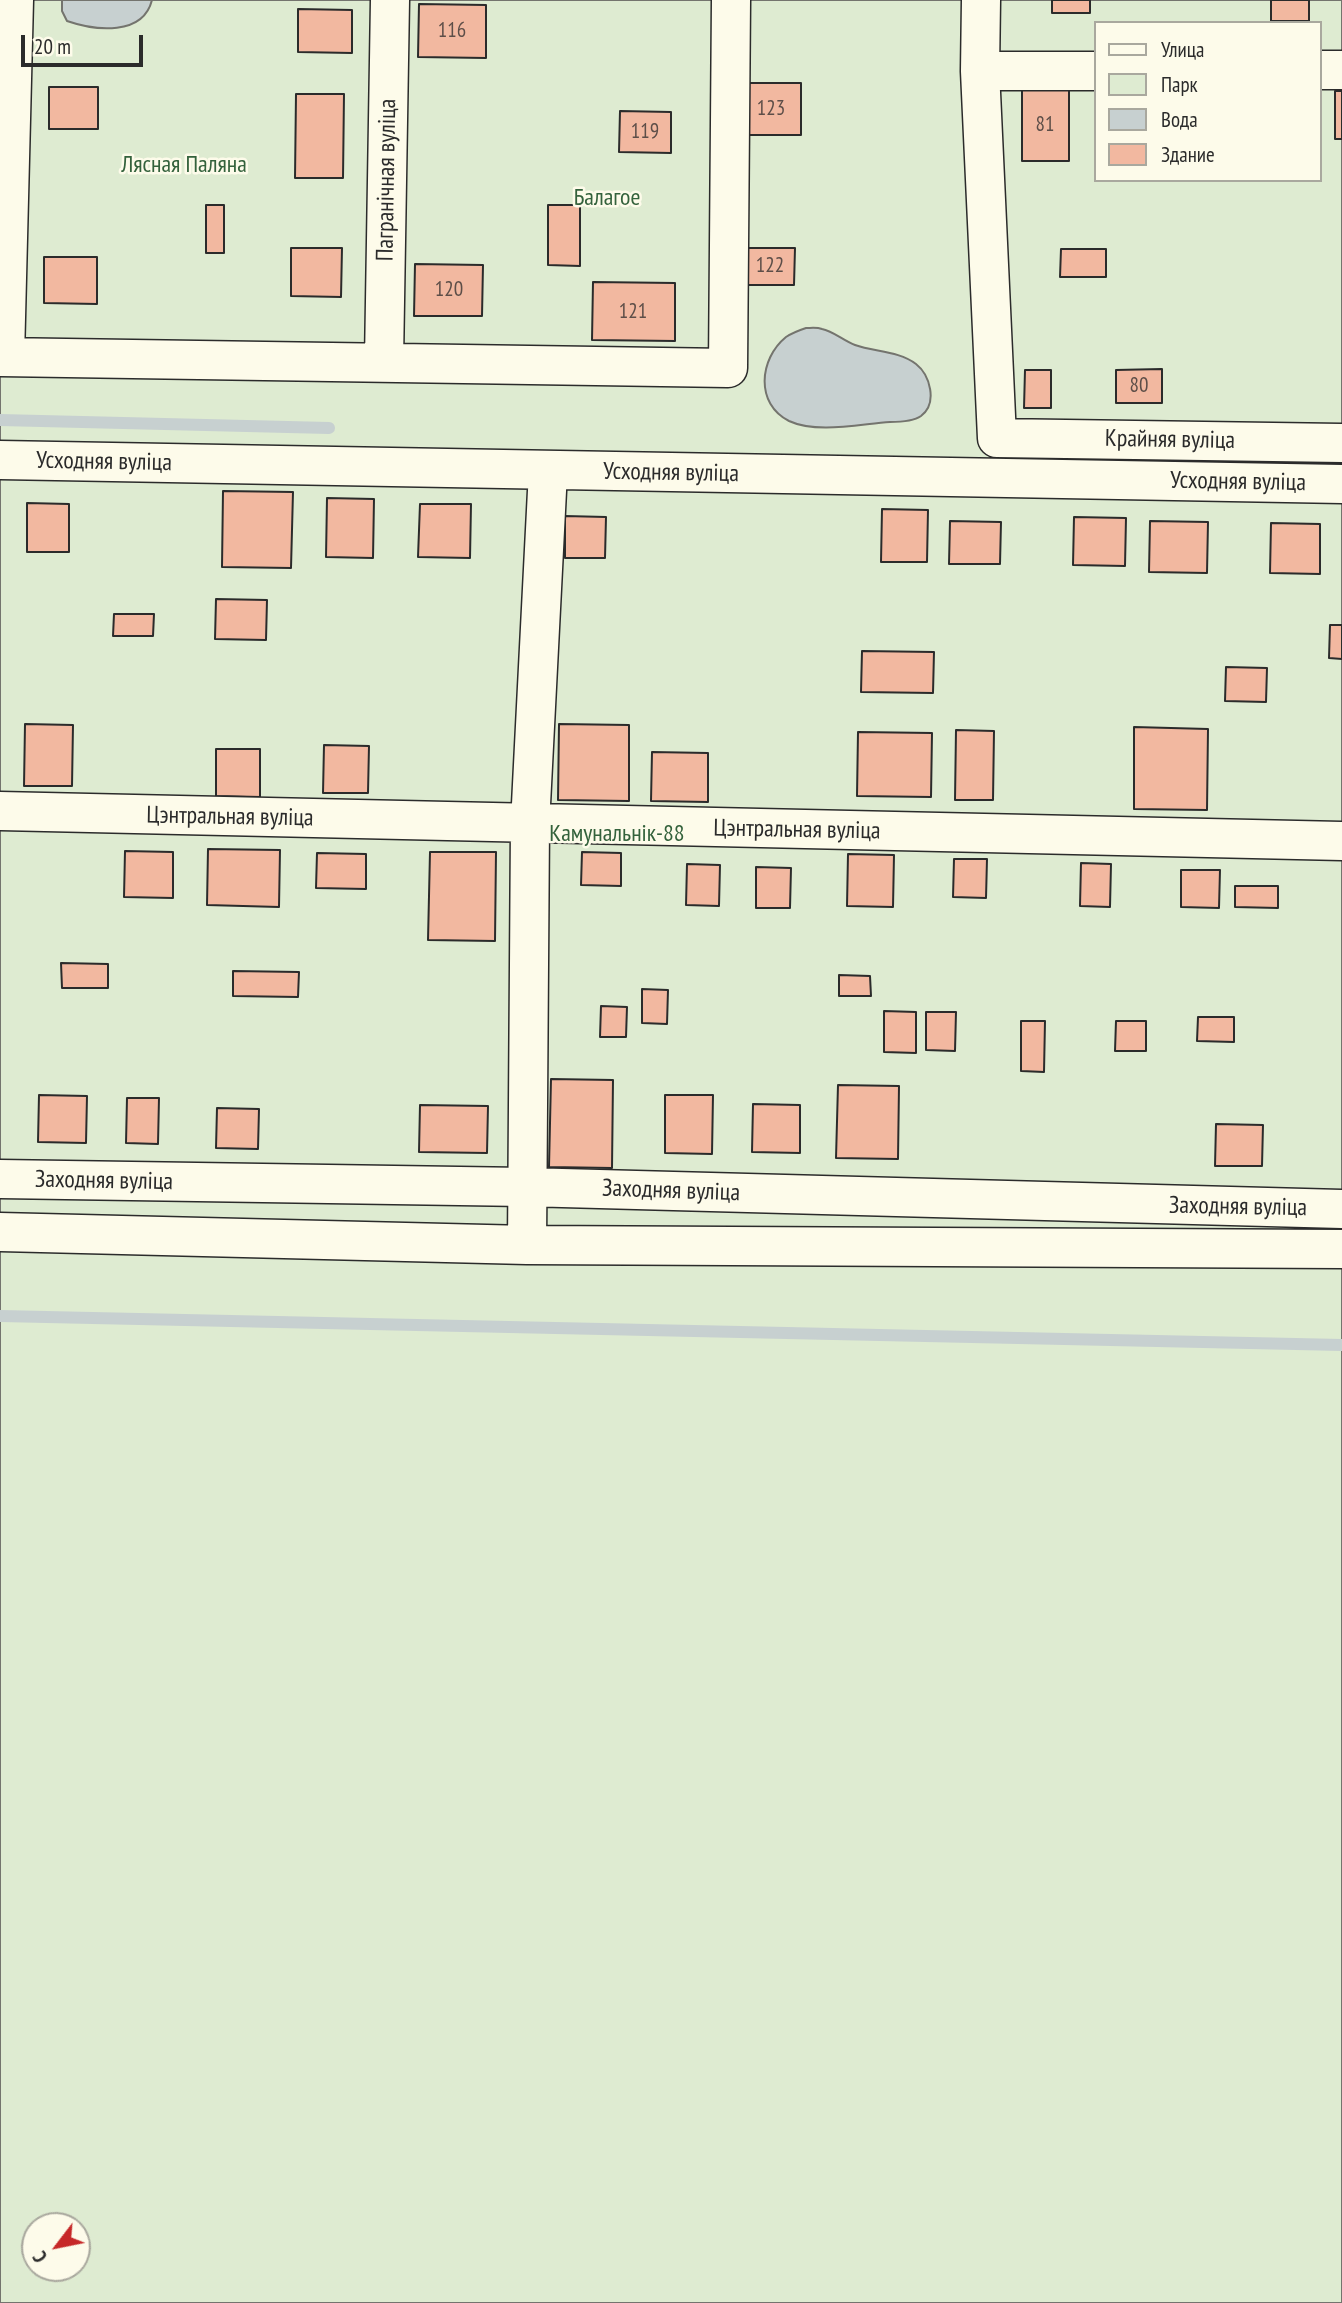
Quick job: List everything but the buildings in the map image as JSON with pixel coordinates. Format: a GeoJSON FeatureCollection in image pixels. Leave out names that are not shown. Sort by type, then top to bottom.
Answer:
{"type":"FeatureCollection","features":[{"type":"Feature","properties":{"kind":"street"},"geometry":{"type":"LineString","coordinates":[[15,0],[2,357],[728,368],[731,0]]}},
{"type":"Feature","properties":{"kind":"street","name":"Пагранічная вуліца"},"geometry":{"type":"LineString","coordinates":[[384,361],[390,0]]}},
{"type":"Feature","properties":{"kind":"street"},"geometry":{"type":"LineString","coordinates":[[981,0],[980,71],[1094,71]]}},
{"type":"Feature","properties":{"kind":"street"},"geometry":{"type":"LineString","coordinates":[[1321,70],[1342,70]]}},
{"type":"Feature","properties":{"kind":"street","name":"Крайняя вуліца"},"geometry":{"type":"LineString","coordinates":[[980,71],[997,438],[1342,443]]}},
{"type":"Feature","properties":{"kind":"street","name":"Усходняя вуліца"},"geometry":{"type":"LineString","coordinates":[[0,460],[1342,484]]}},
{"type":"Feature","properties":{"kind":"street"},"geometry":{"type":"LineString","coordinates":[[527,1245],[525,1187],[530,824],[548,471]]}},
{"type":"Feature","properties":{"kind":"street","name":"Цэнтральная вуліца"},"geometry":{"type":"LineString","coordinates":[[0,811],[1342,841]]}},
{"type":"Feature","properties":{"kind":"street","name":"Заходняя вуліца"},"geometry":{"type":"LineString","coordinates":[[0,1179],[525,1187],[1342,1209]]}},
{"type":"Feature","properties":{"kind":"street"},"geometry":{"type":"LineString","coordinates":[[0,1232],[527,1245],[1342,1249]]}},
{"type":"Feature","properties":{"kind":"green space"},"geometry":{"type":"Polygon","coordinates":[[[0,0],[1342,0],[1342,2303],[0,2303],[0,0]]]}},
{"type":"Feature","properties":{"kind":"water"},"geometry":{"type":"Polygon","coordinates":[[[62,0],[152,0],[147,12],[139,20],[117,28],[104,28],[67,21],[62,11],[62,0]]]}},
{"type":"Feature","properties":{"kind":"water"},"geometry":{"type":"Polygon","coordinates":[[[806,328],[826,330],[855,345],[895,354],[916,364],[925,375],[930,389],[931,397],[926,410],[921,416],[910,420],[839,427],[812,427],[789,421],[770,404],[766,393],[766,369],[777,346],[786,337],[806,328]]]}},
{"type":"Feature","properties":{"kind":"waterway"},"geometry":{"type":"LineString","coordinates":[[0,420],[329,428]]}},
{"type":"Feature","properties":{"kind":"waterway"},"geometry":{"type":"LineString","coordinates":[[0,1316],[1342,1345]]}},
{"type":"Feature","properties":{"kind":"park label","name":"Лясная Паляна"},"geometry":{"type":"Point","coordinates":[184,165]}},
{"type":"Feature","properties":{"kind":"park label","name":"Балагое"},"geometry":{"type":"Point","coordinates":[607,198]}},
{"type":"Feature","properties":{"kind":"park label","name":"Камунальнік-88"},"geometry":{"type":"Point","coordinates":[617,834]}}]}
